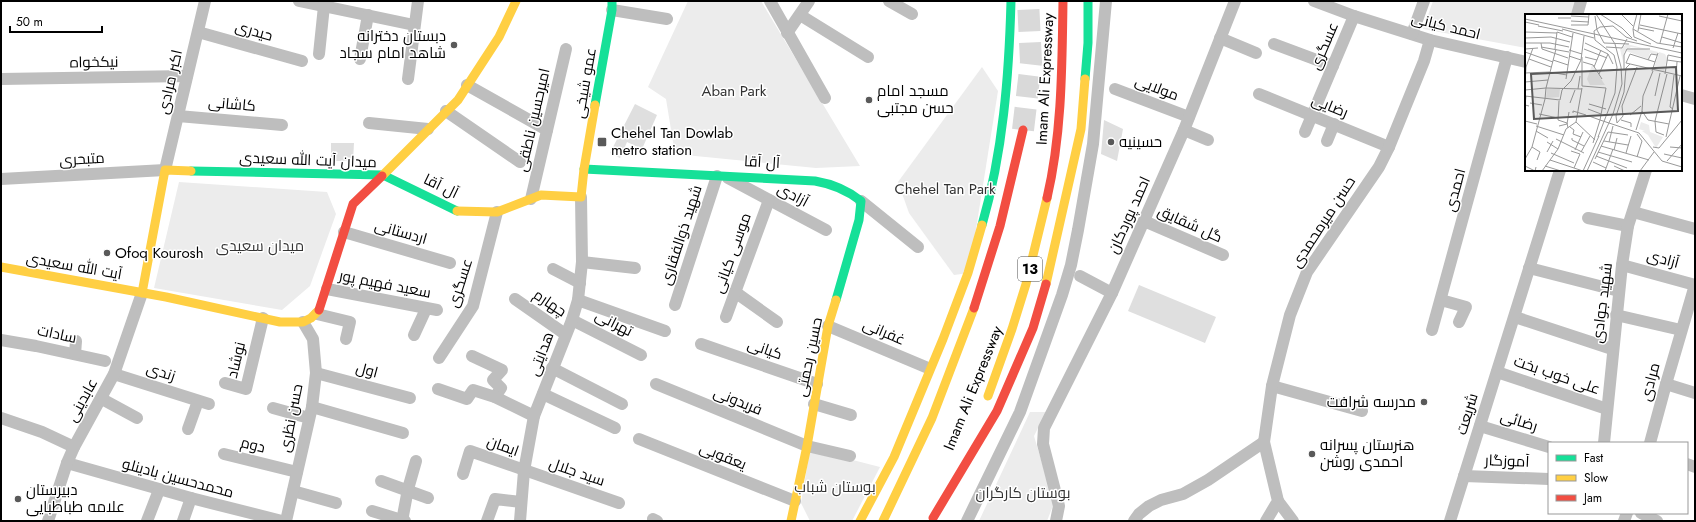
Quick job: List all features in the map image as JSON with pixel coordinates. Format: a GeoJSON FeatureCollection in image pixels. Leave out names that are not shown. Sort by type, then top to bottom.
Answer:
{"type":"FeatureCollection","features":[{"type":"Feature","properties":{"kind":"main road"},"geometry":{"type":"LineString","coordinates":[[383,175],[458,100],[499,37],[516,1]]}},
{"type":"Feature","properties":{"kind":"main road"},"geometry":{"type":"LineString","coordinates":[[1004,1],[1010,38]]}},
{"type":"Feature","properties":{"kind":"main road"},"geometry":{"type":"LineString","coordinates":[[860,521],[894,457],[940,346],[968,273],[987,208],[1000,142],[1010,38],[1011,1]]}},
{"type":"Feature","properties":{"kind":"main road","name":"Imam Ali Expressway"},"geometry":{"type":"LineString","coordinates":[[984,404],[994,382],[1026,284],[1054,168],[1062,74],[1063,1]]}},
{"type":"Feature","properties":{"kind":"main road"},"geometry":{"type":"LineString","coordinates":[[932,520],[997,411],[1033,328],[1048,276],[1081,129],[1088,43],[1088,1]]}},
{"type":"Feature","properties":{"kind":"main road","name":"عمو شیخی"},"geometry":{"type":"LineString","coordinates":[[582,197],[584,169],[612,6]]}},
{"type":"Feature","properties":{"kind":"main road","name":"Imam Ali Expressway"},"geometry":{"type":"LineString","coordinates":[[883,521],[900,490],[952,370],[996,239],[1024,130]]}},
{"type":"Feature","properties":{"kind":"main road","name":"آل آقا"},"geometry":{"type":"LineString","coordinates":[[584,169],[815,181],[836,184],[852,193],[861,201]]}},
{"type":"Feature","properties":{"kind":"main road"},"geometry":{"type":"LineString","coordinates":[[165,170],[142,292],[286,322],[303,322],[317,314]]}},
{"type":"Feature","properties":{"kind":"main road","name":"میدان آیت الله سعیدی"},"geometry":{"type":"LineString","coordinates":[[165,170],[383,175]]}},
{"type":"Feature","properties":{"kind":"main road","name":"آل آقا"},"geometry":{"type":"LineString","coordinates":[[383,175],[454,211],[497,212],[541,195],[582,197]]}},
{"type":"Feature","properties":{"kind":"main road","name":"میدان آیت الله سعیدی"},"geometry":{"type":"LineString","coordinates":[[317,314],[327,289],[353,204],[383,175]]}},
{"type":"Feature","properties":{"kind":"main road","name":"حسین رحمتی"},"geometry":{"type":"LineString","coordinates":[[791,521],[808,446],[817,384],[828,326],[842,286],[859,220],[861,201]]}},
{"type":"Feature","properties":{"kind":"main road","name":"آیت الله سعیدی"},"geometry":{"type":"LineString","coordinates":[[1,267],[142,292]]}},
{"type":"Feature","properties":{"kind":"main road","name":"Imam Ali Expressway"},"geometry":{"type":"LineString","coordinates":[[932,520],[965,446]]}},
{"type":"Feature","properties":{"kind":"main road"},"geometry":{"type":"LineString","coordinates":[[795,502],[800,514]]}},
{"type":"Feature","properties":{"kind":"street","name":"اکبر مرادی"},"geometry":{"type":"LineString","coordinates":[[165,170],[205,1]]}},
{"type":"Feature","properties":{"kind":"street"},"geometry":{"type":"LineString","coordinates":[[302,1],[324,6],[355,7],[368,15],[414,25]]}},
{"type":"Feature","properties":{"kind":"street"},"geometry":{"type":"LineString","coordinates":[[408,79],[418,1]]}},
{"type":"Feature","properties":{"kind":"street"},"geometry":{"type":"LineString","coordinates":[[770,1],[825,98]]}},
{"type":"Feature","properties":{"kind":"street"},"geometry":{"type":"LineString","coordinates":[[889,1],[912,14]]}},
{"type":"Feature","properties":{"kind":"street"},"geometry":{"type":"LineString","coordinates":[[967,521],[1020,412],[1062,296],[1071,265],[1092,144],[1106,1]]}},
{"type":"Feature","properties":{"kind":"street","name":"احمد پوردکان"},"geometry":{"type":"LineString","coordinates":[[1056,521],[1060,506],[1043,444],[1042,437],[1044,428],[1112,293],[1184,130],[1235,1]]}},
{"type":"Feature","properties":{"kind":"street","name":"احمد کیانی"},"geometry":{"type":"LineString","coordinates":[[1314,1],[1354,16],[1430,40],[1525,62]]}},
{"type":"Feature","properties":{"kind":"street"},"geometry":{"type":"LineString","coordinates":[[1412,34],[1424,1]]}},
{"type":"Feature","properties":{"kind":"street"},"geometry":{"type":"LineString","coordinates":[[1577,14],[1581,1]]}},
{"type":"Feature","properties":{"kind":"street"},"geometry":{"type":"LineString","coordinates":[[318,54],[324,6]]}},
{"type":"Feature","properties":{"kind":"street"},"geometry":{"type":"LineString","coordinates":[[612,6],[667,19]]}},
{"type":"Feature","properties":{"kind":"street"},"geometry":{"type":"LineString","coordinates":[[787,33],[802,6],[868,57]]}},
{"type":"Feature","properties":{"kind":"street"},"geometry":{"type":"LineString","coordinates":[[360,59],[368,15]]}},
{"type":"Feature","properties":{"kind":"street","name":"عسگری"},"geometry":{"type":"LineString","coordinates":[[1305,132],[1354,16]]}},
{"type":"Feature","properties":{"kind":"street","name":"حیدری"},"geometry":{"type":"LineString","coordinates":[[198,32],[302,61]]}},
{"type":"Feature","properties":{"kind":"street"},"geometry":{"type":"LineString","coordinates":[[1220,38],[1256,53]]}},
{"type":"Feature","properties":{"kind":"street","name":"حسن میرمحمدی"},"geometry":{"type":"LineString","coordinates":[[1278,501],[1264,442],[1272,386],[1290,315],[1307,272],[1379,167],[1389,147],[1424,61],[1430,40]]}},
{"type":"Feature","properties":{"kind":"street"},"geometry":{"type":"LineString","coordinates":[[1274,44],[1333,66]]}},
{"type":"Feature","properties":{"kind":"street","name":"امیرحسین ناطقی"},"geometry":{"type":"LineString","coordinates":[[531,199],[566,49]]}},
{"type":"Feature","properties":{"kind":"street","name":"احمدی"},"geometry":{"type":"LineString","coordinates":[[1432,330],[1507,57]]}},
{"type":"Feature","properties":{"kind":"street","name":"نیکخواه"},"geometry":{"type":"LineString","coordinates":[[1,79],[187,76]]}},
{"type":"Feature","properties":{"kind":"street"},"geometry":{"type":"LineString","coordinates":[[467,85],[547,130]]}},
{"type":"Feature","properties":{"kind":"street","name":"مولایی"},"geometry":{"type":"LineString","coordinates":[[1115,89],[1189,117]]}},
{"type":"Feature","properties":{"kind":"street","name":"رضایی"},"geometry":{"type":"LineString","coordinates":[[1259,94],[1389,147]]}},
{"type":"Feature","properties":{"kind":"street"},"geometry":{"type":"LineString","coordinates":[[1682,96],[1695,98]]}},
{"type":"Feature","properties":{"kind":"street"},"geometry":{"type":"LineString","coordinates":[[446,111],[520,162]]}},
{"type":"Feature","properties":{"kind":"street","name":"کاشانی"},"geometry":{"type":"LineString","coordinates":[[178,116],[282,125]]}},
{"type":"Feature","properties":{"kind":"street"},"geometry":{"type":"LineString","coordinates":[[369,123],[428,130]]}},
{"type":"Feature","properties":{"kind":"street"},"geometry":{"type":"LineString","coordinates":[[1327,141],[1334,124]]}},
{"type":"Feature","properties":{"kind":"street"},"geometry":{"type":"LineString","coordinates":[[1184,130],[1208,140]]}},
{"type":"Feature","properties":{"kind":"street","name":"متبحری"},"geometry":{"type":"LineString","coordinates":[[1,179],[165,170]]}},
{"type":"Feature","properties":{"kind":"street","name":"شریعت"},"geometry":{"type":"LineString","coordinates":[[1450,521],[1560,171]]}},
{"type":"Feature","properties":{"kind":"street","name":"شهید جوادی"},"geometry":{"type":"LineString","coordinates":[[1604,442],[1612,349],[1622,265],[1628,226],[1646,171]]}},
{"type":"Feature","properties":{"kind":"street","name":"آزادی"},"geometry":{"type":"LineString","coordinates":[[721,176],[826,230]]}},
{"type":"Feature","properties":{"kind":"street","name":"شهید ذوالفقاری"},"geometry":{"type":"LineString","coordinates":[[675,305],[721,176]]}},
{"type":"Feature","properties":{"kind":"street","name":"هدایتی"},"geometry":{"type":"LineString","coordinates":[[520,521],[524,471],[534,416],[572,320],[578,300],[582,262],[582,197]]}},
{"type":"Feature","properties":{"kind":"street","name":"موسی کیانی"},"geometry":{"type":"LineString","coordinates":[[726,317],[769,200]]}},
{"type":"Feature","properties":{"kind":"street","name":"آل آقا"},"geometry":{"type":"LineString","coordinates":[[861,201],[918,246]]}},
{"type":"Feature","properties":{"kind":"street","name":"عسگری"},"geometry":{"type":"LineString","coordinates":[[440,358],[473,306],[497,212]]}},
{"type":"Feature","properties":{"kind":"street"},"geometry":{"type":"LineString","coordinates":[[1633,212],[1695,229]]}},
{"type":"Feature","properties":{"kind":"street"},"geometry":{"type":"LineString","coordinates":[[1588,218],[1628,226]]}},
{"type":"Feature","properties":{"kind":"street","name":"گل شقایق"},"geometry":{"type":"LineString","coordinates":[[1144,221],[1223,255]]}},
{"type":"Feature","properties":{"kind":"street","name":"اردستانی"},"geometry":{"type":"LineString","coordinates":[[344,232],[450,263]]}},
{"type":"Feature","properties":{"kind":"street"},"geometry":{"type":"LineString","coordinates":[[582,262],[635,268]]}},
{"type":"Feature","properties":{"kind":"street","name":"آزادی"},"geometry":{"type":"LineString","coordinates":[[1622,265],[1695,285]]}},
{"type":"Feature","properties":{"kind":"street"},"geometry":{"type":"LineString","coordinates":[[1529,268],[1619,291]]}},
{"type":"Feature","properties":{"kind":"street"},"geometry":{"type":"LineString","coordinates":[[553,269],[580,283]]}},
{"type":"Feature","properties":{"kind":"street"},"geometry":{"type":"LineString","coordinates":[[1080,276],[1112,293]]}},
{"type":"Feature","properties":{"kind":"street","name":"مرادی"},"geometry":{"type":"LineString","coordinates":[[1650,442],[1681,330],[1691,311],[1695,285]]}},
{"type":"Feature","properties":{"kind":"street","name":"سعید فهیم پور"},"geometry":{"type":"LineString","coordinates":[[327,289],[431,310],[414,335]]}},
{"type":"Feature","properties":{"kind":"street","name":"عابدینی"},"geometry":{"type":"LineString","coordinates":[[48,521],[67,463],[74,447],[102,399],[114,374],[142,292]]}},
{"type":"Feature","properties":{"kind":"street"},"geometry":{"type":"LineString","coordinates":[[735,292],[777,322]]}},
{"type":"Feature","properties":{"kind":"street","name":"چهارم"},"geometry":{"type":"LineString","coordinates":[[515,299],[566,334]]}},
{"type":"Feature","properties":{"kind":"street"},"geometry":{"type":"LineString","coordinates":[[578,300],[665,331]]}},
{"type":"Feature","properties":{"kind":"street"},"geometry":{"type":"LineString","coordinates":[[1441,300],[1466,307],[1460,322]]}},
{"type":"Feature","properties":{"kind":"street"},"geometry":{"type":"LineString","coordinates":[[317,314],[350,322],[346,339]]}},
{"type":"Feature","properties":{"kind":"street"},"geometry":{"type":"LineString","coordinates":[[1616,315],[1681,330]]}},
{"type":"Feature","properties":{"kind":"street"},"geometry":{"type":"LineString","coordinates":[[1515,317],[1612,349]]}},
{"type":"Feature","properties":{"kind":"street","name":"نوشاد"},"geometry":{"type":"LineString","coordinates":[[225,383],[246,388],[263,318]]}},
{"type":"Feature","properties":{"kind":"street","name":"تهرانی"},"geometry":{"type":"LineString","coordinates":[[572,320],[641,355]]}},
{"type":"Feature","properties":{"kind":"street","name":"حسن نظری"},"geometry":{"type":"LineString","coordinates":[[286,521],[310,413],[316,372],[313,339],[303,322]]}},
{"type":"Feature","properties":{"kind":"street","name":"غفرانی"},"geometry":{"type":"LineString","coordinates":[[828,326],[928,368]]}},
{"type":"Feature","properties":{"kind":"street"},"geometry":{"type":"LineString","coordinates":[[36,346],[39,334]]}},
{"type":"Feature","properties":{"kind":"street","name":"سادات"},"geometry":{"type":"LineString","coordinates":[[1,340],[105,361]]}},
{"type":"Feature","properties":{"kind":"street"},"geometry":{"type":"LineString","coordinates":[[75,354],[76,341]]}},
{"type":"Feature","properties":{"kind":"street","name":"کیانی"},"geometry":{"type":"LineString","coordinates":[[701,344],[817,384]]}},
{"type":"Feature","properties":{"kind":"street"},"geometry":{"type":"LineString","coordinates":[[472,356],[502,370],[493,380],[501,388],[495,398]]}},
{"type":"Feature","properties":{"kind":"street"},"geometry":{"type":"LineString","coordinates":[[552,368],[622,404]]}},
{"type":"Feature","properties":{"kind":"street","name":"اول"},"geometry":{"type":"LineString","coordinates":[[316,372],[410,398]]}},
{"type":"Feature","properties":{"kind":"street","name":"علی خوب بخت"},"geometry":{"type":"LineString","coordinates":[[1497,372],[1607,409]]}},
{"type":"Feature","properties":{"kind":"street","name":"زندی"},"geometry":{"type":"LineString","coordinates":[[114,374],[203,402],[188,429]]}},
{"type":"Feature","properties":{"kind":"street","name":"فریدونی"},"geometry":{"type":"LineString","coordinates":[[656,384],[808,446],[850,456]]}},
{"type":"Feature","properties":{"kind":"street"},"geometry":{"type":"LineString","coordinates":[[1666,384],[1695,393]]}},
{"type":"Feature","properties":{"kind":"street"},"geometry":{"type":"LineString","coordinates":[[1272,386],[1362,411]]}},
{"type":"Feature","properties":{"kind":"street"},"geometry":{"type":"LineString","coordinates":[[438,389],[467,400],[473,390],[495,398],[534,416]]}},
{"type":"Feature","properties":{"kind":"street"},"geometry":{"type":"LineString","coordinates":[[543,394],[614,428]]}},
{"type":"Feature","properties":{"kind":"street"},"geometry":{"type":"LineString","coordinates":[[102,399],[137,418]]}},
{"type":"Feature","properties":{"kind":"street"},"geometry":{"type":"LineString","coordinates":[[814,404],[851,415]]}},
{"type":"Feature","properties":{"kind":"street"},"geometry":{"type":"LineString","coordinates":[[273,408],[310,413],[403,433]]}},
{"type":"Feature","properties":{"kind":"street"},"geometry":{"type":"LineString","coordinates":[[1,418],[42,432],[74,447]]}},
{"type":"Feature","properties":{"kind":"street","name":"رضائی"},"geometry":{"type":"LineString","coordinates":[[1480,426],[1548,447]]}},
{"type":"Feature","properties":{"kind":"street","name":"یعقوبی"},"geometry":{"type":"LineString","coordinates":[[639,439],[795,502]]}},
{"type":"Feature","properties":{"kind":"street"},"geometry":{"type":"LineString","coordinates":[[1134,521],[1139,514],[1149,506],[1161,500],[1183,494],[1208,480],[1264,442]]}},
{"type":"Feature","properties":{"kind":"street","name":"ایمان"},"geometry":{"type":"LineString","coordinates":[[463,474],[470,451],[524,471]]}},
{"type":"Feature","properties":{"kind":"street","name":"دوم"},"geometry":{"type":"LineString","coordinates":[[224,454],[297,472]]}},
{"type":"Feature","properties":{"kind":"street"},"geometry":{"type":"LineString","coordinates":[[372,511],[403,521],[408,489],[416,461]]}},
{"type":"Feature","properties":{"kind":"street","name":"محمدحسین بادینلو"},"geometry":{"type":"LineString","coordinates":[[67,463],[159,490],[282,521]]}},
{"type":"Feature","properties":{"kind":"street","name":"سید جلال"},"geometry":{"type":"LineString","coordinates":[[524,471],[619,503]]}},
{"type":"Feature","properties":{"kind":"street","name":"آموزگار"},"geometry":{"type":"LineString","coordinates":[[1464,476],[1548,479]]}},
{"type":"Feature","properties":{"kind":"street"},"geometry":{"type":"LineString","coordinates":[[381,481],[408,489],[428,498]]}},
{"type":"Feature","properties":{"kind":"street"},"geometry":{"type":"LineString","coordinates":[[147,521],[159,490]]}},
{"type":"Feature","properties":{"kind":"street"},"geometry":{"type":"LineString","coordinates":[[293,491],[336,503]]}},
{"type":"Feature","properties":{"kind":"street"},"geometry":{"type":"LineString","coordinates":[[182,521],[190,498]]}},
{"type":"Feature","properties":{"kind":"street"},"geometry":{"type":"LineString","coordinates":[[487,521],[495,499],[521,502]]}},
{"type":"Feature","properties":{"kind":"street"},"geometry":{"type":"LineString","coordinates":[[1266,521],[1278,501],[1293,521]]}},
{"type":"Feature","properties":{"kind":"street"},"geometry":{"type":"LineString","coordinates":[[1643,514],[1657,521]]}},
{"type":"Feature","properties":{"kind":"green space","name":"Aban Park"},"geometry":{"type":"Polygon","coordinates":[[[688,1],[761,1],[860,166],[816,168],[675,154],[666,99],[648,87],[688,1]]]}},
{"type":"Feature","properties":{"kind":"green space"},"geometry":{"type":"Polygon","coordinates":[[[1433,1],[1576,1],[1571,14],[1525,14],[1525,48],[1423,29],[1433,1]]]}},
{"type":"Feature","properties":{"kind":"green space","name":"Chehel Tan Park"},"geometry":{"type":"Polygon","coordinates":[[[982,67],[998,91],[969,273],[954,275],[909,213],[898,182],[982,67]]]}},
{"type":"Feature","properties":{"kind":"green space","name":"میدان سعیدی"},"geometry":{"type":"Polygon","coordinates":[[[179,182],[327,192],[336,214],[310,286],[282,310],[154,288],[179,182]]]}},
{"type":"Feature","properties":{"kind":"green space","name":"بوستان کارگران"},"geometry":{"type":"Polygon","coordinates":[[[1030,412],[1046,412],[1034,436],[1054,503],[1047,521],[979,521],[1030,412]]]}},
{"type":"Feature","properties":{"kind":"green space","name":"بوستان شباب"},"geometry":{"type":"Polygon","coordinates":[[[810,449],[880,467],[852,521],[810,521],[801,503],[810,449]]]}},
{"type":"Feature","properties":{"kind":"building"},"geometry":{"type":"Polygon","coordinates":[[[635,104],[657,115],[642,149],[627,142],[620,158],[610,153],[635,104]]]}},
{"type":"Feature","properties":{"kind":"building","name":"حسینیه"},"geometry":{"type":"Polygon","coordinates":[[[1104,120],[1123,129],[1117,161],[1101,154],[1104,120]]]}},
{"type":"Feature","properties":{"kind":"building"},"geometry":{"type":"Polygon","coordinates":[[[331,143],[354,143],[353,161],[331,161],[331,143]]]}},
{"type":"Feature","properties":{"kind":"building"},"geometry":{"type":"Polygon","coordinates":[[[1139,285],[1216,317],[1205,343],[1128,311],[1139,285]]]}},
{"type":"Feature","properties":{"kind":"tunnel"},"geometry":{"type":"LineString","coordinates":[[1023,130],[1031,62],[1028,1]]}},
{"type":"Feature","properties":{"kind":"traffic: fast"},"geometry":{"type":"LineString","coordinates":[[595,105],[612,10],[612,1]]}},
{"type":"Feature","properties":{"kind":"traffic: fast"},"geometry":{"type":"LineString","coordinates":[[982,225],[995,170],[1004,114],[1009,57],[1011,1]]}},
{"type":"Feature","properties":{"kind":"traffic: fast"},"geometry":{"type":"LineString","coordinates":[[1085,79],[1088,43],[1088,1]]}},
{"type":"Feature","properties":{"kind":"traffic: fast"},"geometry":{"type":"LineString","coordinates":[[584,169],[815,181],[828,184],[845,191],[861,201],[859,220],[836,300]]}},
{"type":"Feature","properties":{"kind":"traffic: fast"},"geometry":{"type":"LineString","coordinates":[[191,171],[383,175],[457,211]]}},
{"type":"Feature","properties":{"kind":"traffic: slow"},"geometry":{"type":"LineString","coordinates":[[382,176],[458,100],[499,37],[516,1]]}},
{"type":"Feature","properties":{"kind":"traffic: slow"},"geometry":{"type":"LineString","coordinates":[[1046,284],[1081,129],[1085,79]]}},
{"type":"Feature","properties":{"kind":"traffic: slow"},"geometry":{"type":"LineString","coordinates":[[457,211],[497,212],[541,195],[581,197],[584,169],[595,105]]}},
{"type":"Feature","properties":{"kind":"traffic: slow"},"geometry":{"type":"LineString","coordinates":[[142,293],[165,170],[191,171]]}},
{"type":"Feature","properties":{"kind":"traffic: slow"},"geometry":{"type":"LineString","coordinates":[[988,396],[1012,329],[1026,284],[1047,198]]}},
{"type":"Feature","properties":{"kind":"traffic: slow"},"geometry":{"type":"LineString","coordinates":[[860,521],[894,457],[943,339],[968,273],[982,225]]}},
{"type":"Feature","properties":{"kind":"traffic: slow"},"geometry":{"type":"LineString","coordinates":[[1,267],[166,297],[280,322],[303,322],[311,318],[319,310]]}},
{"type":"Feature","properties":{"kind":"traffic: slow"},"geometry":{"type":"LineString","coordinates":[[791,521],[807,446],[828,326],[836,300]]}},
{"type":"Feature","properties":{"kind":"traffic: slow"},"geometry":{"type":"LineString","coordinates":[[883,521],[932,418],[974,308]]}},
{"type":"Feature","properties":{"kind":"traffic: jam"},"geometry":{"type":"LineString","coordinates":[[1047,198],[1056,150],[1060,100],[1063,1]]}},
{"type":"Feature","properties":{"kind":"traffic: jam"},"geometry":{"type":"LineString","coordinates":[[974,308],[1000,226],[1023,130]]}},
{"type":"Feature","properties":{"kind":"traffic: jam"},"geometry":{"type":"LineString","coordinates":[[319,310],[353,204],[382,176]]}},
{"type":"Feature","properties":{"kind":"traffic: jam"},"geometry":{"type":"LineString","coordinates":[[933,518],[997,411],[1033,328],[1046,284]]}},
{"type":"Feature","properties":{"kind":"place","name":"دبستان دخترانه شاهد امام سجاد"},"geometry":{"type":"Point","coordinates":[454,45]}},
{"type":"Feature","properties":{"kind":"place","name":"مسجد امام حسن مجتبی"},"geometry":{"type":"Point","coordinates":[869,100]}},
{"type":"Feature","properties":{"kind":"place","name":"Chehel Tan Dowlab metro station"},"geometry":{"type":"Point","coordinates":[602,142]}},
{"type":"Feature","properties":{"kind":"place","name":"حسینیه"},"geometry":{"type":"Point","coordinates":[1111,142]}},
{"type":"Feature","properties":{"kind":"place","name":"Ofoq Kourosh"},"geometry":{"type":"Point","coordinates":[107,253]}},
{"type":"Feature","properties":{"kind":"place","name":"مدرسه شرافت"},"geometry":{"type":"Point","coordinates":[1424,402]}},
{"type":"Feature","properties":{"kind":"place","name":"هنرستان پسرانه احمدی روشن"},"geometry":{"type":"Point","coordinates":[1312,454]}},
{"type":"Feature","properties":{"kind":"place","name":"دبیرستان علامه طباطبایی"},"geometry":{"type":"Point","coordinates":[18,499]}}]}
